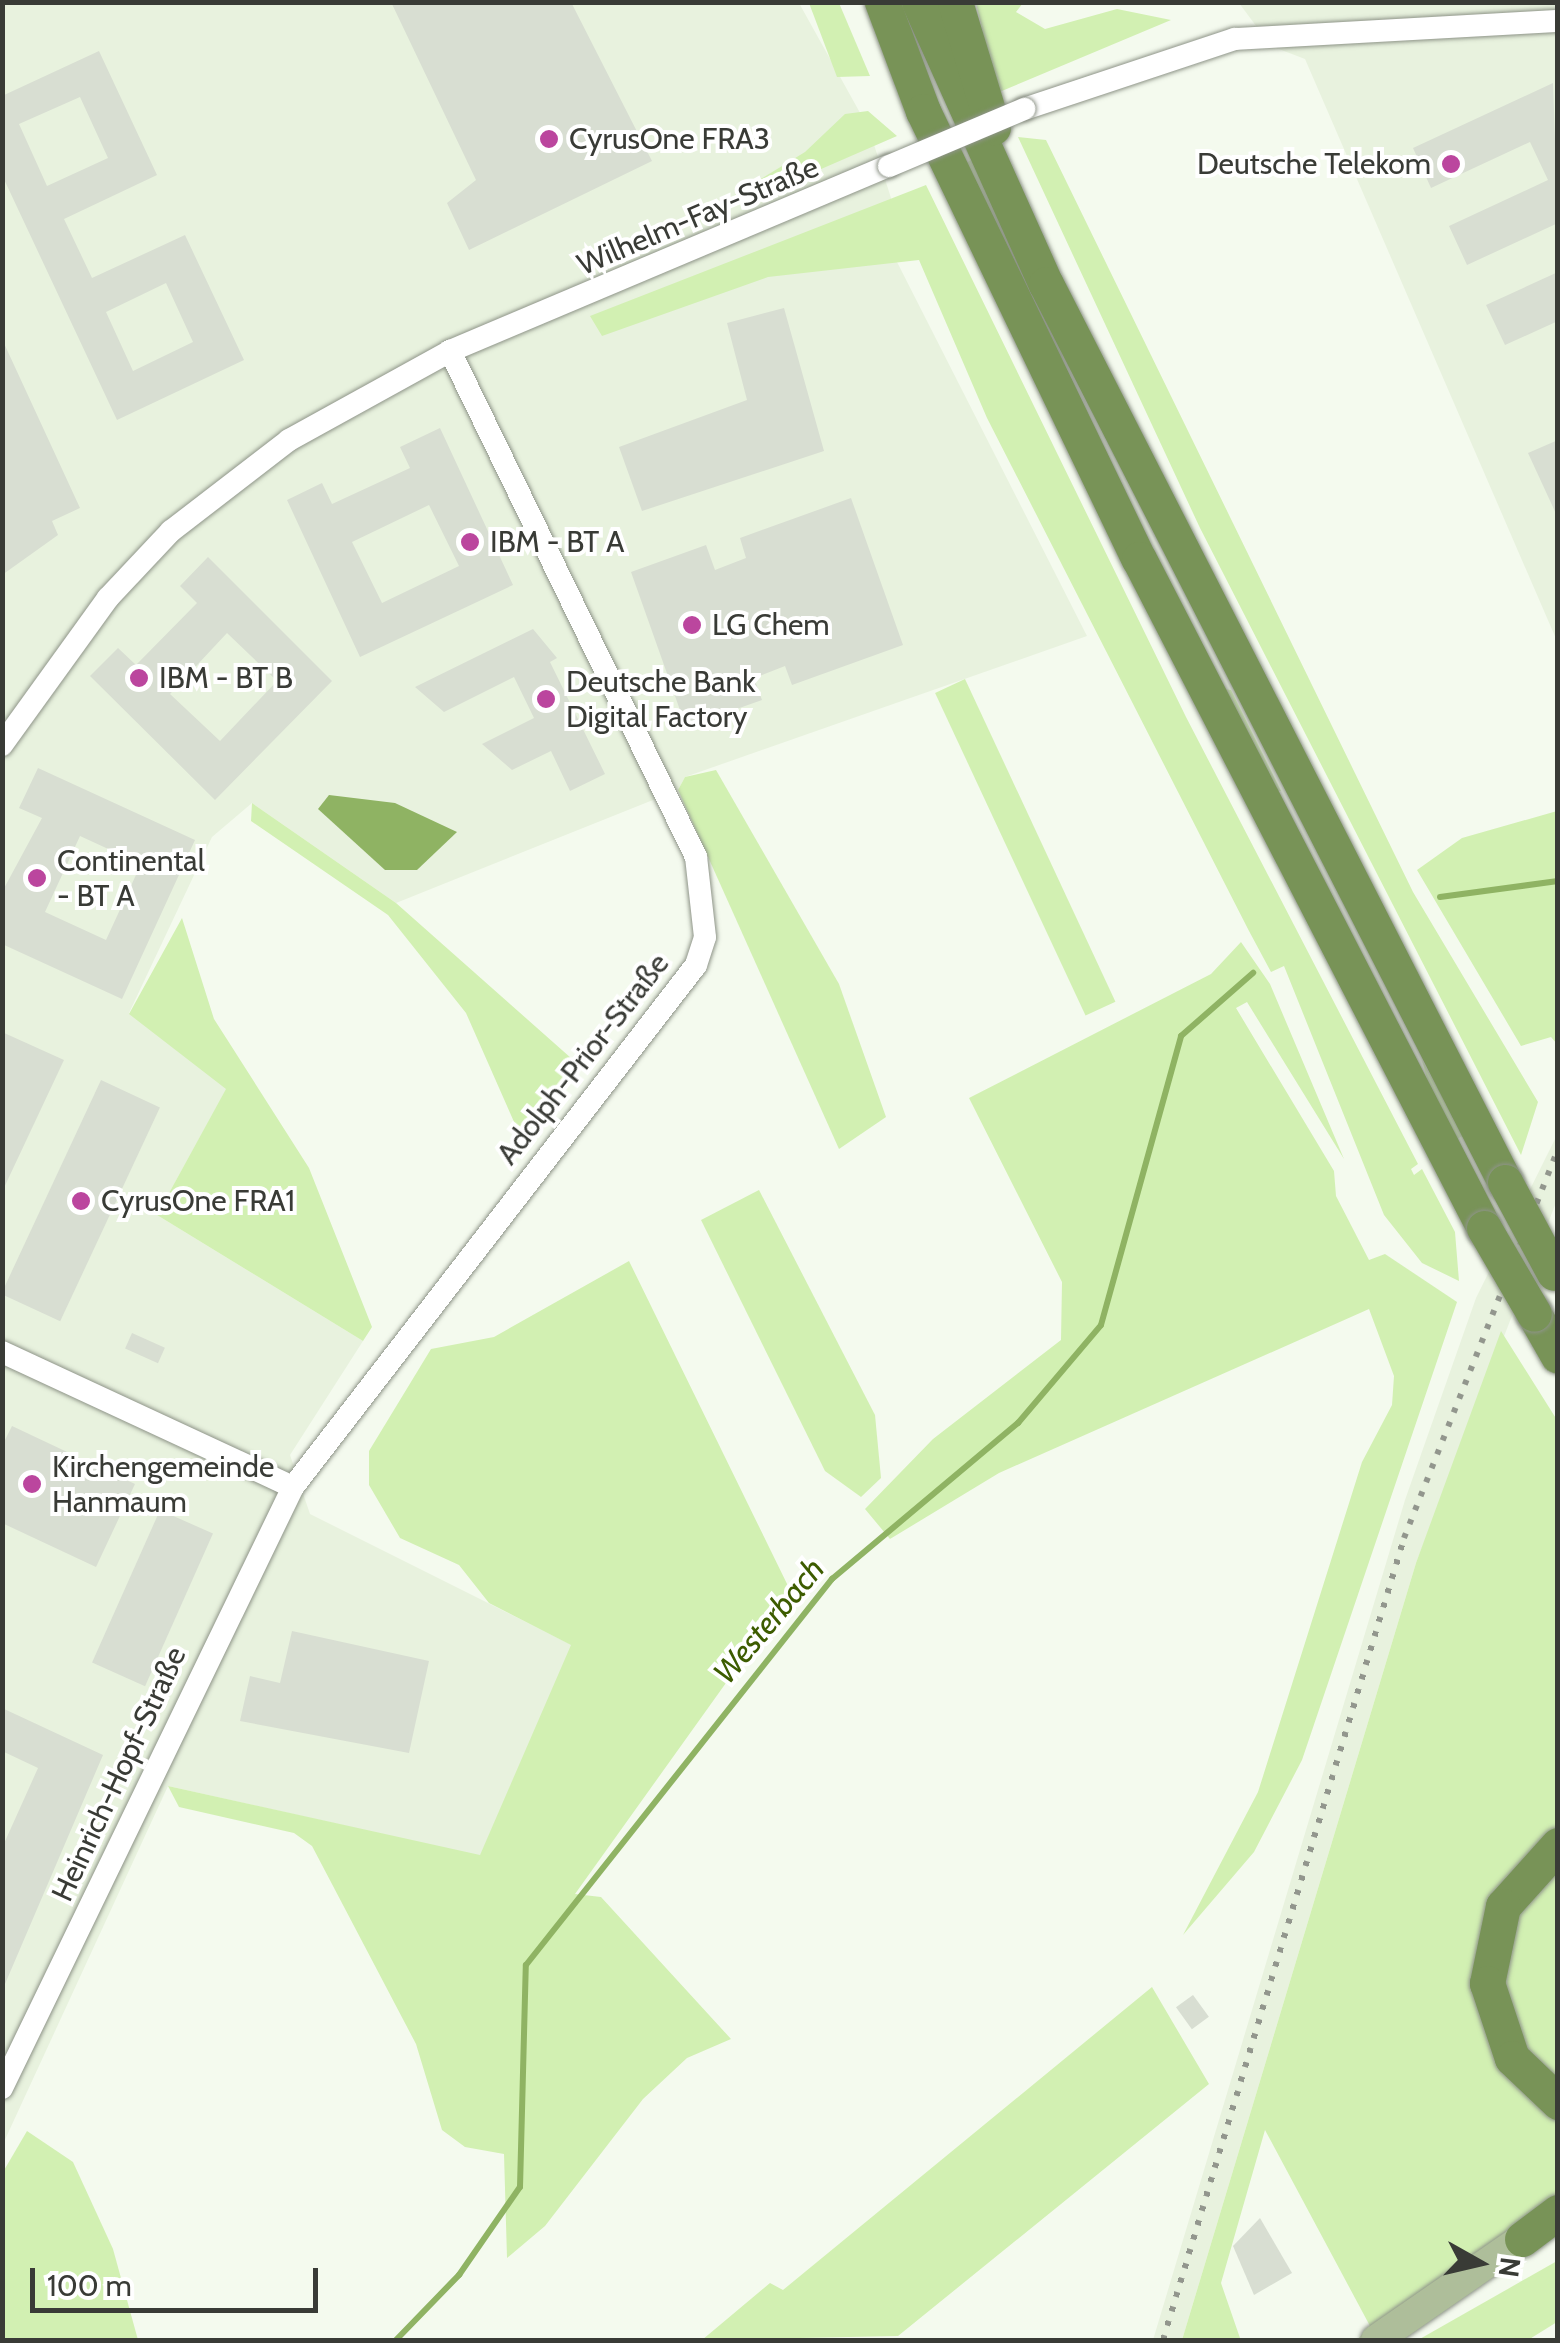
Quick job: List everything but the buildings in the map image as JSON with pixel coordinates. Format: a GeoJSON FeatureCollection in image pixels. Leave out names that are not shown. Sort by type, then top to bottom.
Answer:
{"type":"FeatureCollection","features":[{"type":"Feature","properties":{"kind":"highway"},"geometry":{"type":"LineString","coordinates":[[865,2],[923,110],[1198,678],[1484,1228],[1558,1356]]}},
{"type":"Feature","properties":{"kind":"highway"},"geometry":{"type":"LineString","coordinates":[[882,2],[923,110]]}},
{"type":"Feature","properties":{"kind":"highway"},"geometry":{"type":"LineString","coordinates":[[919,2],[1046,284],[1556,1276]]}},
{"type":"Feature","properties":{"kind":"highway"},"geometry":{"type":"LineString","coordinates":[[955,2],[1046,284]]}},
{"type":"Feature","properties":{"kind":"highway"},"geometry":{"type":"LineString","coordinates":[[1558,1845],[1503,1906],[1487,1983],[1512,2058],[1558,2102]]}},
{"type":"Feature","properties":{"kind":"highway"},"geometry":{"type":"LineString","coordinates":[[1522,2240],[1558,2212]]}},
{"type":"Feature","properties":{"kind":"highway"},"geometry":{"type":"LineString","coordinates":[[1522,2240],[1558,2229]]}},
{"type":"Feature","properties":{"kind":"main road"},"geometry":{"type":"LineString","coordinates":[[1376,2340],[1522,2240]]}},
{"type":"Feature","properties":{"kind":"street","name":"Wilhelm-Fay-Straße"},"geometry":{"type":"LineString","coordinates":[[2,745],[9,717],[171,531],[303,431],[450,351],[1024,109],[1235,40],[1558,21]]}},
{"type":"Feature","properties":{"kind":"street","name":"Adolph-Prior-Straße"},"geometry":{"type":"LineString","coordinates":[[292,1487],[696,965],[705,937],[696,857],[450,351]]}},
{"type":"Feature","properties":{"kind":"street"},"geometry":{"type":"LineString","coordinates":[[2,1352],[292,1487]]}},
{"type":"Feature","properties":{"kind":"street","name":"Heinrich-Hopf-Straße"},"geometry":{"type":"LineString","coordinates":[[2,2088],[292,1487]]}},
{"type":"Feature","properties":{"kind":"shaded area"},"geometry":{"type":"Polygon","coordinates":[[[3,3],[799,3],[869,129],[891,198],[896,260],[1087,636],[685,777],[678,790],[396,903],[252,803],[212,837],[129,1013],[227,1088],[157,1215],[363,1341],[290,1455],[310,1514],[572,1645],[480,1856],[168,1786],[3,2144],[3,3]]]}},
{"type":"Feature","properties":{"kind":"shaded area"},"geometry":{"type":"Polygon","coordinates":[[[809,3],[839,3],[870,76],[837,77],[809,3]]]}},
{"type":"Feature","properties":{"kind":"shaded area"},"geometry":{"type":"Polygon","coordinates":[[[976,3],[1023,3],[1016,12],[1045,29],[1117,9],[1171,20],[997,93],[976,3]]]}},
{"type":"Feature","properties":{"kind":"shaded area"},"geometry":{"type":"Polygon","coordinates":[[[1239,3],[1557,3],[1557,641],[1305,59],[1271,46],[1239,3]]]}},
{"type":"Feature","properties":{"kind":"shaded area"},"geometry":{"type":"Polygon","coordinates":[[[868,111],[897,136],[727,210],[728,199],[805,152],[845,114],[868,111]]]}},
{"type":"Feature","properties":{"kind":"shaded area"},"geometry":{"type":"Polygon","coordinates":[[[1018,137],[1046,140],[1413,892],[1538,1102],[1521,1155],[1200,528],[1018,137]]]}},
{"type":"Feature","properties":{"kind":"shaded area"},"geometry":{"type":"Polygon","coordinates":[[[973,159],[1062,351],[1063,365],[966,163],[973,159]]]}},
{"type":"Feature","properties":{"kind":"shaded area"},"geometry":{"type":"Polygon","coordinates":[[[926,185],[1186,717],[1418,1164],[1411,1169],[1414,1175],[1422,1169],[1455,1232],[1459,1281],[1422,1263],[1384,1215],[1284,966],[1271,972],[1249,931],[987,418],[919,260],[768,277],[602,336],[590,316],[926,185]]]}},
{"type":"Feature","properties":{"kind":"shaded area"},"geometry":{"type":"Polygon","coordinates":[[[965,679],[1115,1002],[1086,1016],[935,693],[965,679]]]}},
{"type":"Feature","properties":{"kind":"shaded area"},"geometry":{"type":"Polygon","coordinates":[[[1224,689],[1231,690],[1281,791],[1278,791],[1224,689]]]}},
{"type":"Feature","properties":{"kind":"shaded area"},"geometry":{"type":"Polygon","coordinates":[[[716,770],[839,984],[886,1117],[839,1149],[678,790],[685,777],[716,770]]]}},
{"type":"Feature","properties":{"kind":"shaded area"},"geometry":{"type":"Polygon","coordinates":[[[329,795],[395,803],[457,832],[417,870],[385,870],[318,809],[329,795]]]}},
{"type":"Feature","properties":{"kind":"shaded area"},"geometry":{"type":"Polygon","coordinates":[[[252,803],[396,903],[580,1066],[522,1140],[466,1013],[388,915],[251,821],[252,803]]]}},
{"type":"Feature","properties":{"kind":"shaded area"},"geometry":{"type":"Polygon","coordinates":[[[1557,811],[1557,1044],[1551,1037],[1521,1046],[1417,870],[1462,838],[1557,811]]]}},
{"type":"Feature","properties":{"kind":"shaded area"},"geometry":{"type":"Polygon","coordinates":[[[182,918],[214,1019],[309,1168],[372,1327],[363,1341],[157,1215],[226,1089],[129,1014],[182,918]]]}},
{"type":"Feature","properties":{"kind":"shaded area"},"geometry":{"type":"Polygon","coordinates":[[[1241,942],[1270,984],[1344,1159],[1247,1002],[1236,1008],[1334,1171],[1336,1196],[1369,1260],[1385,1254],[1457,1302],[1302,1760],[1254,1852],[1183,1935],[1258,1792],[1362,1462],[1392,1405],[1394,1376],[1369,1309],[999,1473],[890,1539],[865,1509],[933,1439],[1061,1340],[1062,1282],[969,1098],[1211,974],[1241,942]]]}},
{"type":"Feature","properties":{"kind":"shaded area"},"geometry":{"type":"Polygon","coordinates":[[[1422,1060],[1464,1135],[1457,1139],[1430,1090],[1422,1060]]]}},
{"type":"Feature","properties":{"kind":"shaded area"},"geometry":{"type":"Polygon","coordinates":[[[1557,1135],[1557,1200],[1416,1563],[1182,2340],[1153,2340],[1405,1500],[1476,1298],[1557,1135]]]}},
{"type":"Feature","properties":{"kind":"shaded area"},"geometry":{"type":"Polygon","coordinates":[[[759,1190],[875,1415],[881,1478],[861,1497],[825,1471],[701,1220],[759,1190]]]}},
{"type":"Feature","properties":{"kind":"shaded area"},"geometry":{"type":"Polygon","coordinates":[[[629,1261],[791,1592],[575,1894],[601,1897],[731,2039],[687,2058],[643,2099],[545,2226],[507,2258],[504,2154],[465,2147],[442,2130],[416,2044],[312,1846],[294,1833],[179,1807],[168,1786],[480,1855],[571,1645],[489,1603],[459,1565],[400,1538],[369,1485],[369,1451],[431,1349],[494,1337],[629,1261]]]}},
{"type":"Feature","properties":{"kind":"shaded area"},"geometry":{"type":"Polygon","coordinates":[[[1501,1331],[1557,1420],[1558,1831],[1506,1877],[1476,1969],[1557,2115],[1557,2205],[1357,2340],[1370,2326],[1265,2130],[1221,2283],[1240,2338],[1182,2340],[1416,1563],[1501,1331]]]}},
{"type":"Feature","properties":{"kind":"shaded area"},"geometry":{"type":"Polygon","coordinates":[[[1557,1854],[1557,2087],[1527,2061],[1497,1958],[1503,1928],[1557,1854]]]}},
{"type":"Feature","properties":{"kind":"shaded area"},"geometry":{"type":"Polygon","coordinates":[[[1152,1987],[1209,2084],[898,2336],[702,2340],[770,2283],[783,2290],[1152,1987]]]}},
{"type":"Feature","properties":{"kind":"shaded area"},"geometry":{"type":"Polygon","coordinates":[[[27,2131],[73,2162],[113,2249],[138,2340],[3,2340],[3,2172],[27,2131]]]}},
{"type":"Feature","properties":{"kind":"shaded area"},"geometry":{"type":"Polygon","coordinates":[[[1557,2261],[1557,2322],[1528,2340],[1418,2340],[1557,2261]]]}},
{"type":"Feature","properties":{"kind":"waterway","name":"Westerbach"},"geometry":{"type":"LineString","coordinates":[[1440,897],[1558,881]]}},
{"type":"Feature","properties":{"kind":"waterway","name":"Westerbach"},"geometry":{"type":"LineString","coordinates":[[396,2340],[459,2275],[520,2187],[526,1965],[832,1579],[1018,1423],[1101,1325],[1181,1036],[1253,973]]}},
{"type":"Feature","properties":{"kind":"railway"},"geometry":{"type":"LineString","coordinates":[[1163,2340],[1404,1538],[1558,1150]]}},
{"type":"Feature","properties":{"kind":"place","name":"CyrusOne FRA3"},"geometry":{"type":"Point","coordinates":[549,139]}},
{"type":"Feature","properties":{"kind":"place","name":"Deutsche Telekom"},"geometry":{"type":"Point","coordinates":[1451,164]}},
{"type":"Feature","properties":{"kind":"place","name":"IBM - BT A"},"geometry":{"type":"Point","coordinates":[470,542]}},
{"type":"Feature","properties":{"kind":"place","name":"LG Chem"},"geometry":{"type":"Point","coordinates":[692,625]}},
{"type":"Feature","properties":{"kind":"place","name":"IBM - BT B"},"geometry":{"type":"Point","coordinates":[139,678]}},
{"type":"Feature","properties":{"kind":"place","name":"Deutsche Bank Digital Factory"},"geometry":{"type":"Point","coordinates":[546,699]}},
{"type":"Feature","properties":{"kind":"place","name":"Continental - BT A"},"geometry":{"type":"Point","coordinates":[37,878]}},
{"type":"Feature","properties":{"kind":"place","name":"CyrusOne FRA1"},"geometry":{"type":"Point","coordinates":[81,1201]}},
{"type":"Feature","properties":{"kind":"place","name":"Kirchengemeinde Hanmaum"},"geometry":{"type":"Point","coordinates":[32,1484]}}]}
